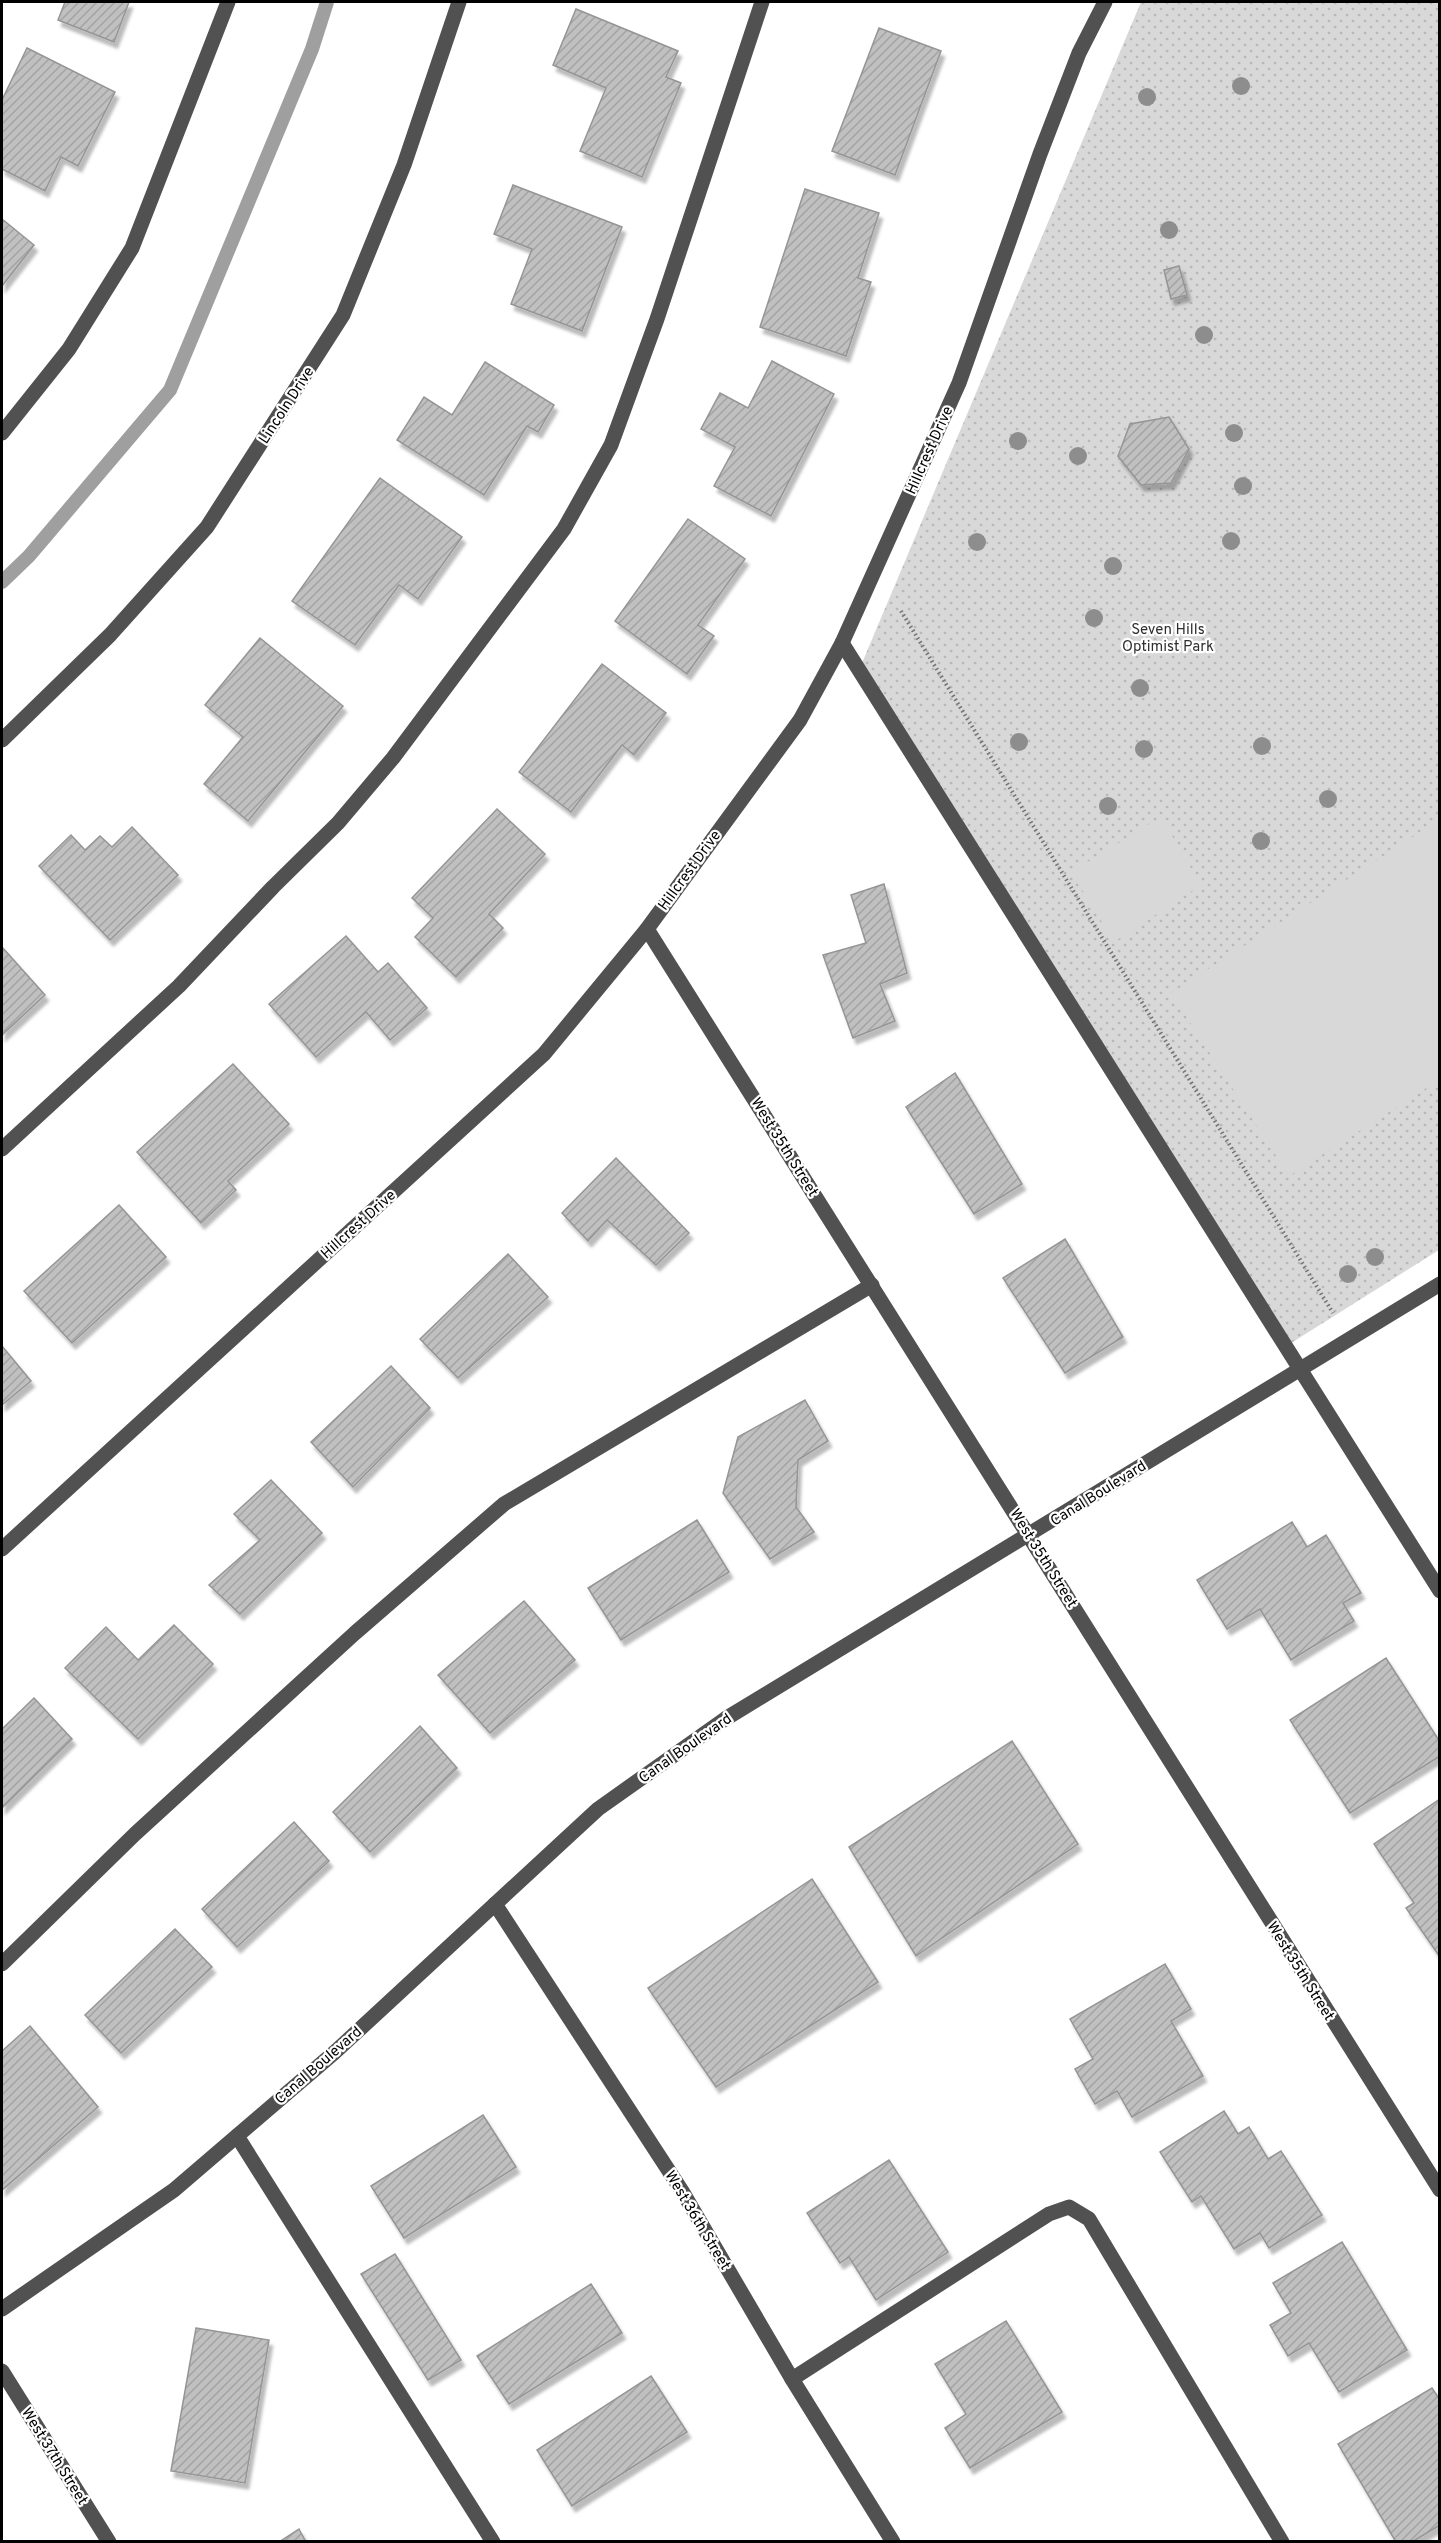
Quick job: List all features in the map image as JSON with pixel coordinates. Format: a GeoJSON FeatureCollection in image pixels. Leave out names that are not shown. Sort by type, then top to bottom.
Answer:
{"type":"FeatureCollection","features":[{"type":"Feature","properties":{"kind":"street"},"geometry":{"type":"LineString","coordinates":[[2,433],[69,349],[132,248],[228,2]]}},
{"type":"Feature","properties":{"kind":"street","name":"Lincoln Drive"},"geometry":{"type":"LineString","coordinates":[[2,740],[110,635],[207,527],[344,315],[404,165],[459,2]]}},
{"type":"Feature","properties":{"kind":"street"},"geometry":{"type":"LineString","coordinates":[[2,1149],[179,986],[273,887],[338,823],[393,758],[564,529],[610,445],[657,318],[762,2]]}},
{"type":"Feature","properties":{"kind":"street","name":"Hillcrest Drive"},"geometry":{"type":"LineString","coordinates":[[2,1549],[544,1054],[647,929],[800,720],[842,643],[963,373],[1036,163],[1079,53],[1105,2]]}},
{"type":"Feature","properties":{"kind":"street"},"geometry":{"type":"LineString","coordinates":[[842,643],[1440,1591]]}},
{"type":"Feature","properties":{"kind":"street","name":"West 35th Street"},"geometry":{"type":"LineString","coordinates":[[647,929],[1440,2190]]}},
{"type":"Feature","properties":{"kind":"street","name":"Canal Boulevard"},"geometry":{"type":"LineString","coordinates":[[2,2309],[174,2190],[334,2052],[598,1809],[725,1719],[1440,1284]]}},
{"type":"Feature","properties":{"kind":"street"},"geometry":{"type":"LineString","coordinates":[[2,1964],[135,1834],[356,1633],[504,1504],[872,1286]]}},
{"type":"Feature","properties":{"kind":"street","name":"West 36th Street"},"geometry":{"type":"LineString","coordinates":[[495,1904],[682,2191],[792,2379],[893,2541]]}},
{"type":"Feature","properties":{"kind":"street"},"geometry":{"type":"LineString","coordinates":[[237,2136],[493,2541]]}},
{"type":"Feature","properties":{"kind":"street"},"geometry":{"type":"LineString","coordinates":[[792,2379],[1049,2214],[1069,2207],[1089,2219],[1282,2541]]}},
{"type":"Feature","properties":{"kind":"street","name":"West 37th Street"},"geometry":{"type":"LineString","coordinates":[[2,2371],[109,2541]]}},
{"type":"Feature","properties":{"kind":"path"},"geometry":{"type":"LineString","coordinates":[[901,611],[1350,1339]]}},
{"type":"Feature","properties":{"kind":"green space","name":"Seven Hills Optimist Park"},"geometry":{"type":"Polygon","coordinates":[[[1141,2],[1439,2],[1439,1250],[1288,1345],[862,663],[1141,2]]]}},
{"type":"Feature","properties":{"kind":"green space"},"geometry":{"type":"Polygon","coordinates":[[[1161,817],[1201,885],[1114,942],[1071,872],[1161,817]]]}},
{"type":"Feature","properties":{"kind":"green space"},"geometry":{"type":"Polygon","coordinates":[[[1439,820],[1439,1080],[1289,1176],[1171,993],[1439,820]]]}},
{"type":"Feature","properties":{"kind":"building"},"geometry":{"type":"Polygon","coordinates":[[[65,2],[129,2],[114,42],[58,20],[65,2]]]}},
{"type":"Feature","properties":{"kind":"building"},"geometry":{"type":"Polygon","coordinates":[[[576,9],[678,51],[666,77],[681,83],[642,177],[580,151],[606,88],[553,65],[576,9]]]}},
{"type":"Feature","properties":{"kind":"building"},"geometry":{"type":"Polygon","coordinates":[[[879,28],[941,51],[895,175],[832,151],[879,28]]]}},
{"type":"Feature","properties":{"kind":"building"},"geometry":{"type":"Polygon","coordinates":[[[27,48],[115,92],[78,166],[61,157],[45,191],[2,169],[2,100],[27,48]]]}},
{"type":"Feature","properties":{"kind":"building"},"geometry":{"type":"Polygon","coordinates":[[[513,185],[622,227],[582,331],[511,304],[532,249],[494,234],[513,185]]]}},
{"type":"Feature","properties":{"kind":"building"},"geometry":{"type":"Polygon","coordinates":[[[805,189],[879,213],[858,278],[871,282],[846,356],[760,327],[805,189]]]}},
{"type":"Feature","properties":{"kind":"building"},"geometry":{"type":"Polygon","coordinates":[[[2,219],[34,245],[2,286],[2,219]]]}},
{"type":"Feature","properties":{"kind":"building"},"geometry":{"type":"Polygon","coordinates":[[[1179,266],[1187,295],[1171,299],[1164,270],[1179,266]]]}},
{"type":"Feature","properties":{"kind":"building"},"geometry":{"type":"Polygon","coordinates":[[[772,361],[834,394],[771,516],[714,486],[735,447],[701,429],[720,393],[748,408],[772,361]]]}},
{"type":"Feature","properties":{"kind":"building"},"geometry":{"type":"Polygon","coordinates":[[[485,362],[554,405],[538,432],[527,426],[484,495],[397,440],[424,397],[452,415],[485,362]]]}},
{"type":"Feature","properties":{"kind":"building"},"geometry":{"type":"Polygon","coordinates":[[[1169,417],[1189,449],[1171,483],[1141,485],[1118,456],[1130,424],[1169,417]]]}},
{"type":"Feature","properties":{"kind":"building"},"geometry":{"type":"Polygon","coordinates":[[[380,478],[462,537],[418,599],[399,585],[355,645],[292,601],[380,478]]]}},
{"type":"Feature","properties":{"kind":"building"},"geometry":{"type":"Polygon","coordinates":[[[688,519],[745,559],[698,625],[714,636],[687,674],[615,621],[688,519]]]}},
{"type":"Feature","properties":{"kind":"building"},"geometry":{"type":"Polygon","coordinates":[[[260,638],[343,706],[248,821],[204,784],[243,737],[205,705],[260,638]]]}},
{"type":"Feature","properties":{"kind":"building"},"geometry":{"type":"Polygon","coordinates":[[[602,664],[666,713],[634,755],[622,745],[571,812],[519,772],[602,664]]]}},
{"type":"Feature","properties":{"kind":"building"},"geometry":{"type":"Polygon","coordinates":[[[497,809],[545,854],[489,914],[503,928],[456,977],[415,937],[433,918],[412,898],[497,809]]]}},
{"type":"Feature","properties":{"kind":"building"},"geometry":{"type":"Polygon","coordinates":[[[132,827],[178,875],[110,940],[39,866],[71,835],[85,850],[100,836],[112,847],[132,827]]]}},
{"type":"Feature","properties":{"kind":"building"},"geometry":{"type":"Polygon","coordinates":[[[884,884],[907,973],[880,984],[895,1021],[853,1038],[823,955],[866,943],[851,895],[884,884]]]}},
{"type":"Feature","properties":{"kind":"building"},"geometry":{"type":"Polygon","coordinates":[[[346,936],[378,972],[388,963],[427,1008],[390,1040],[366,1012],[316,1057],[269,1004],[346,936]]]}},
{"type":"Feature","properties":{"kind":"building"},"geometry":{"type":"Polygon","coordinates":[[[2,947],[45,995],[2,1035],[2,947]]]}},
{"type":"Feature","properties":{"kind":"building"},"geometry":{"type":"Polygon","coordinates":[[[233,1064],[289,1124],[228,1181],[236,1190],[201,1223],[137,1152],[233,1064]]]}},
{"type":"Feature","properties":{"kind":"building"},"geometry":{"type":"Polygon","coordinates":[[[955,1073],[1022,1184],[974,1214],[906,1107],[955,1073]]]}},
{"type":"Feature","properties":{"kind":"building"},"geometry":{"type":"Polygon","coordinates":[[[616,1158],[689,1233],[656,1265],[607,1220],[588,1241],[562,1213],[616,1158]]]}},
{"type":"Feature","properties":{"kind":"building"},"geometry":{"type":"Polygon","coordinates":[[[119,1205],[166,1257],[72,1343],[24,1291],[119,1205]]]}},
{"type":"Feature","properties":{"kind":"building"},"geometry":{"type":"Polygon","coordinates":[[[1065,1239],[1123,1337],[1065,1373],[1003,1278],[1065,1239]]]}},
{"type":"Feature","properties":{"kind":"building"},"geometry":{"type":"Polygon","coordinates":[[[508,1254],[548,1297],[458,1378],[420,1339],[508,1254]]]}},
{"type":"Feature","properties":{"kind":"building"},"geometry":{"type":"Polygon","coordinates":[[[2,1346],[31,1381],[2,1405],[2,1346]]]}},
{"type":"Feature","properties":{"kind":"building"},"geometry":{"type":"Polygon","coordinates":[[[391,1366],[430,1408],[353,1487],[311,1442],[391,1366]]]}},
{"type":"Feature","properties":{"kind":"building"},"geometry":{"type":"Polygon","coordinates":[[[805,1400],[828,1441],[798,1460],[796,1507],[814,1532],[770,1559],[723,1493],[738,1437],[805,1400]]]}},
{"type":"Feature","properties":{"kind":"building"},"geometry":{"type":"Polygon","coordinates":[[[271,1480],[322,1533],[240,1614],[209,1585],[260,1540],[234,1514],[271,1480]]]}},
{"type":"Feature","properties":{"kind":"building"},"geometry":{"type":"Polygon","coordinates":[[[697,1520],[729,1572],[621,1640],[588,1588],[697,1520]]]}},
{"type":"Feature","properties":{"kind":"building"},"geometry":{"type":"Polygon","coordinates":[[[1292,1522],[1307,1547],[1326,1535],[1361,1593],[1343,1603],[1354,1621],[1291,1660],[1260,1609],[1227,1629],[1197,1580],[1292,1522]]]}},
{"type":"Feature","properties":{"kind":"building"},"geometry":{"type":"Polygon","coordinates":[[[524,1601],[575,1660],[490,1733],[438,1675],[524,1601]]]}},
{"type":"Feature","properties":{"kind":"building"},"geometry":{"type":"Polygon","coordinates":[[[174,1625],[213,1664],[138,1739],[65,1668],[106,1627],[138,1660],[174,1625]]]}},
{"type":"Feature","properties":{"kind":"building"},"geometry":{"type":"Polygon","coordinates":[[[1386,1658],[1440,1742],[1440,1756],[1350,1813],[1290,1720],[1386,1658]]]}},
{"type":"Feature","properties":{"kind":"building"},"geometry":{"type":"Polygon","coordinates":[[[34,1698],[72,1739],[2,1808],[2,1729],[34,1698]]]}},
{"type":"Feature","properties":{"kind":"building"},"geometry":{"type":"Polygon","coordinates":[[[420,1726],[457,1768],[370,1852],[333,1812],[420,1726]]]}},
{"type":"Feature","properties":{"kind":"building"},"geometry":{"type":"Polygon","coordinates":[[[1012,1741],[1078,1844],[916,1956],[849,1847],[1012,1741]]]}},
{"type":"Feature","properties":{"kind":"building"},"geometry":{"type":"Polygon","coordinates":[[[1440,1799],[1440,1957],[1406,1908],[1414,1903],[1374,1844],[1440,1799]]]}},
{"type":"Feature","properties":{"kind":"building"},"geometry":{"type":"Polygon","coordinates":[[[294,1822],[329,1861],[237,1947],[202,1909],[294,1822]]]}},
{"type":"Feature","properties":{"kind":"building"},"geometry":{"type":"Polygon","coordinates":[[[812,1879],[878,1982],[716,2087],[648,1988],[812,1879]]]}},
{"type":"Feature","properties":{"kind":"building"},"geometry":{"type":"Polygon","coordinates":[[[175,1929],[212,1967],[121,2053],[85,2015],[175,1929]]]}},
{"type":"Feature","properties":{"kind":"building"},"geometry":{"type":"Polygon","coordinates":[[[1165,1964],[1191,2009],[1171,2021],[1203,2076],[1132,2117],[1117,2091],[1095,2104],[1075,2069],[1093,2059],[1070,2019],[1165,1964]]]}},
{"type":"Feature","properties":{"kind":"building"},"geometry":{"type":"Polygon","coordinates":[[[30,2026],[98,2107],[2,2190],[2,2051],[30,2026]]]}},
{"type":"Feature","properties":{"kind":"building"},"geometry":{"type":"Polygon","coordinates":[[[1224,2111],[1238,2134],[1249,2127],[1268,2159],[1281,2151],[1322,2215],[1269,2248],[1260,2233],[1234,2249],[1201,2196],[1192,2202],[1160,2152],[1224,2111]]]}},
{"type":"Feature","properties":{"kind":"building"},"geometry":{"type":"Polygon","coordinates":[[[483,2115],[516,2167],[404,2238],[371,2186],[483,2115]]]}},
{"type":"Feature","properties":{"kind":"building"},"geometry":{"type":"Polygon","coordinates":[[[889,2160],[948,2252],[876,2300],[849,2257],[840,2263],[807,2213],[889,2160]]]}},
{"type":"Feature","properties":{"kind":"building"},"geometry":{"type":"Polygon","coordinates":[[[1342,2242],[1407,2350],[1339,2392],[1309,2343],[1288,2356],[1270,2325],[1291,2313],[1273,2283],[1342,2242]]]}},
{"type":"Feature","properties":{"kind":"building"},"geometry":{"type":"Polygon","coordinates":[[[395,2254],[461,2360],[428,2380],[361,2274],[395,2254]]]}},
{"type":"Feature","properties":{"kind":"building"},"geometry":{"type":"Polygon","coordinates":[[[591,2284],[622,2333],[509,2404],[477,2356],[591,2284]]]}},
{"type":"Feature","properties":{"kind":"building"},"geometry":{"type":"Polygon","coordinates":[[[1006,2321],[1062,2412],[970,2468],[945,2428],[966,2414],[935,2364],[1006,2321]]]}},
{"type":"Feature","properties":{"kind":"building"},"geometry":{"type":"Polygon","coordinates":[[[196,2328],[269,2340],[245,2483],[171,2471],[196,2328]]]}},
{"type":"Feature","properties":{"kind":"building"},"geometry":{"type":"Polygon","coordinates":[[[651,2376],[687,2432],[572,2506],[537,2450],[651,2376]]]}},
{"type":"Feature","properties":{"kind":"building"},"geometry":{"type":"Polygon","coordinates":[[[1432,2388],[1440,2400],[1440,2525],[1412,2542],[1396,2542],[1338,2444],[1432,2388]]]}},
{"type":"Feature","properties":{"kind":"building"},"geometry":{"type":"Polygon","coordinates":[[[299,2529],[306,2542],[279,2542],[299,2529]]]}},
{"type":"Feature","properties":{"kind":"waterway"},"geometry":{"type":"LineString","coordinates":[[2,582],[29,556],[170,390],[312,49],[327,2]]}}]}
